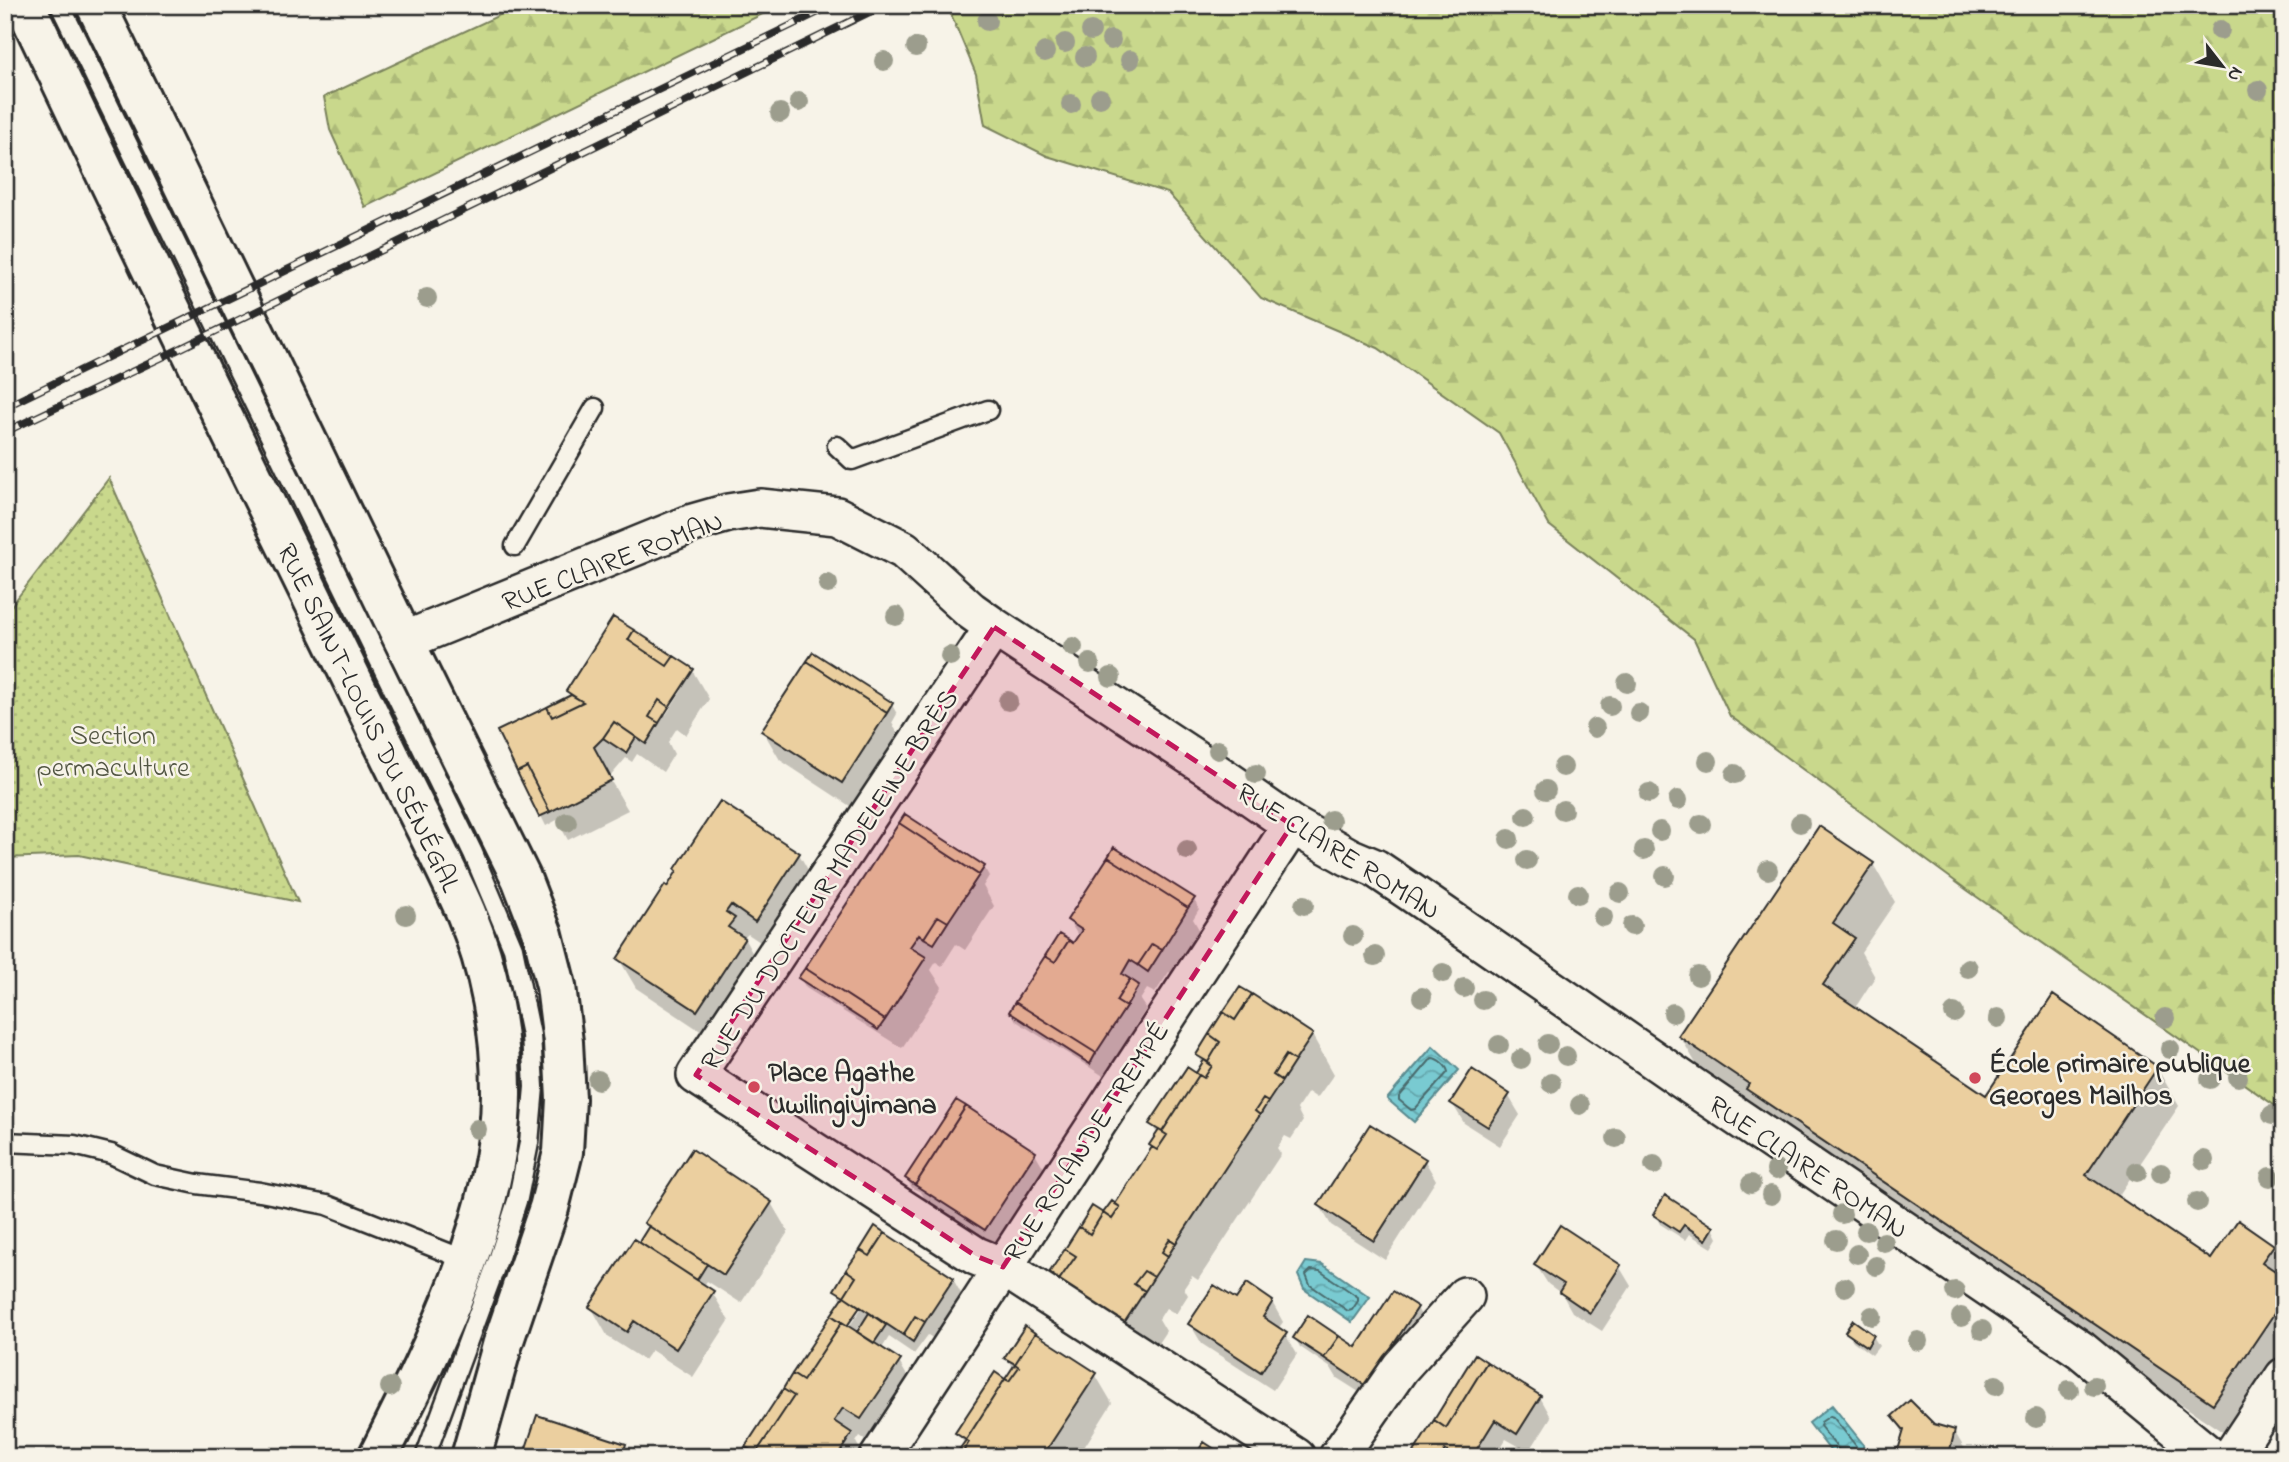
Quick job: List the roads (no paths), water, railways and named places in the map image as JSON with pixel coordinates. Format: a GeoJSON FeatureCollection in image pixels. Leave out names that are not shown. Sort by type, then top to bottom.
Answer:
{"type":"FeatureCollection","features":[{"type":"Feature","properties":{"kind":"street","name":"RUE SAINT-LOUIS DU SÉNÉGAL"},"geometry":{"type":"LineString","coordinates":[[25,5],[467,915],[484,966],[500,1050],[501,1096],[490,1186],[466,1260],[434,1343],[378,1457]]}},
{"type":"Feature","properties":{"kind":"street"},"geometry":{"type":"LineString","coordinates":[[96,5],[521,877],[542,935],[556,986],[566,1099],[563,1152],[549,1208],[502,1346],[471,1457]]}},
{"type":"Feature","properties":{"kind":"street","name":"RUE CLAIRE ROMAN"},"geometry":{"type":"LineString","coordinates":[[404,641],[693,523],[728,513],[760,508],[836,516],[904,550],[970,610],[994,627],[1292,825],[1349,857],[1375,868],[2081,1350],[2211,1457]]}},
{"type":"Feature","properties":{"kind":"street","name":"RUE DU DOCTEUR MADELEINE BRÈS"},"geometry":{"type":"LineString","coordinates":[[994,627],[696,1075],[976,1256],[1003,1267]]}},
{"type":"Feature","properties":{"kind":"street","name":"RUE ROLANDE TREMPÉ"},"geometry":{"type":"LineString","coordinates":[[878,1457],[1292,825]]}},
{"type":"Feature","properties":{"kind":"street"},"geometry":{"type":"LineString","coordinates":[[1003,1267],[1296,1457]]}},
{"type":"Feature","properties":{"kind":"street"},"geometry":{"type":"LineString","coordinates":[[1338,1457],[1400,1368],[1465,1296]]}},
{"type":"Feature","properties":{"kind":"street"},"geometry":{"type":"LineString","coordinates":[[2231,1457],[2284,1377]]}},
{"type":"Feature","properties":{"kind":"lane","name":"RUE SAINT-LOUIS DU SÉNÉGAL"},"geometry":{"type":"LineString","coordinates":[[60,5],[473,853],[513,948],[531,1035],[534,1087],[529,1143],[518,1198],[499,1257],[425,1457]]}},
{"type":"Feature","properties":{"kind":"lane"},"geometry":{"type":"LineString","coordinates":[[515,546],[595,408]]}},
{"type":"Feature","properties":{"kind":"lane"},"geometry":{"type":"LineString","coordinates":[[837,446],[852,460],[988,410]]}},
{"type":"Feature","properties":{"kind":"lane"},"geometry":{"type":"LineString","coordinates":[[5,1142],[74,1145],[111,1154],[155,1175],[327,1205],[466,1260]]}},
{"type":"Feature","properties":{"kind":"water"},"geometry":{"type":"Polygon","coordinates":[[[1433,1046],[1459,1070],[1414,1122],[1387,1099],[1433,1046]]]}},
{"type":"Feature","properties":{"kind":"water"},"geometry":{"type":"Polygon","coordinates":[[[1306,1262],[1322,1264],[1370,1297],[1352,1322],[1304,1289],[1298,1275],[1306,1262]]]}},
{"type":"Feature","properties":{"kind":"water"},"geometry":{"type":"Polygon","coordinates":[[[1832,1405],[1863,1444],[1865,1457],[1835,1457],[1809,1423],[1832,1405]]]}},
{"type":"Feature","properties":{"kind":"railway"},"geometry":{"type":"LineString","coordinates":[[5,407],[833,5]]}},
{"type":"Feature","properties":{"kind":"railway"},"geometry":{"type":"LineString","coordinates":[[5,432],[884,5]]}},
{"type":"Feature","properties":{"kind":"place","name":"École primaire publique Georges Mailhos"},"geometry":{"type":"Point","coordinates":[1975,1078]}},
{"type":"Feature","properties":{"kind":"place","name":"Place Agathe Uwilingiyimana"},"geometry":{"type":"Point","coordinates":[754,1087]}},
{"type":"Feature","properties":{"kind":"park label","name":"Section permaculture"},"geometry":{"type":"Point","coordinates":[113,750]}}]}
